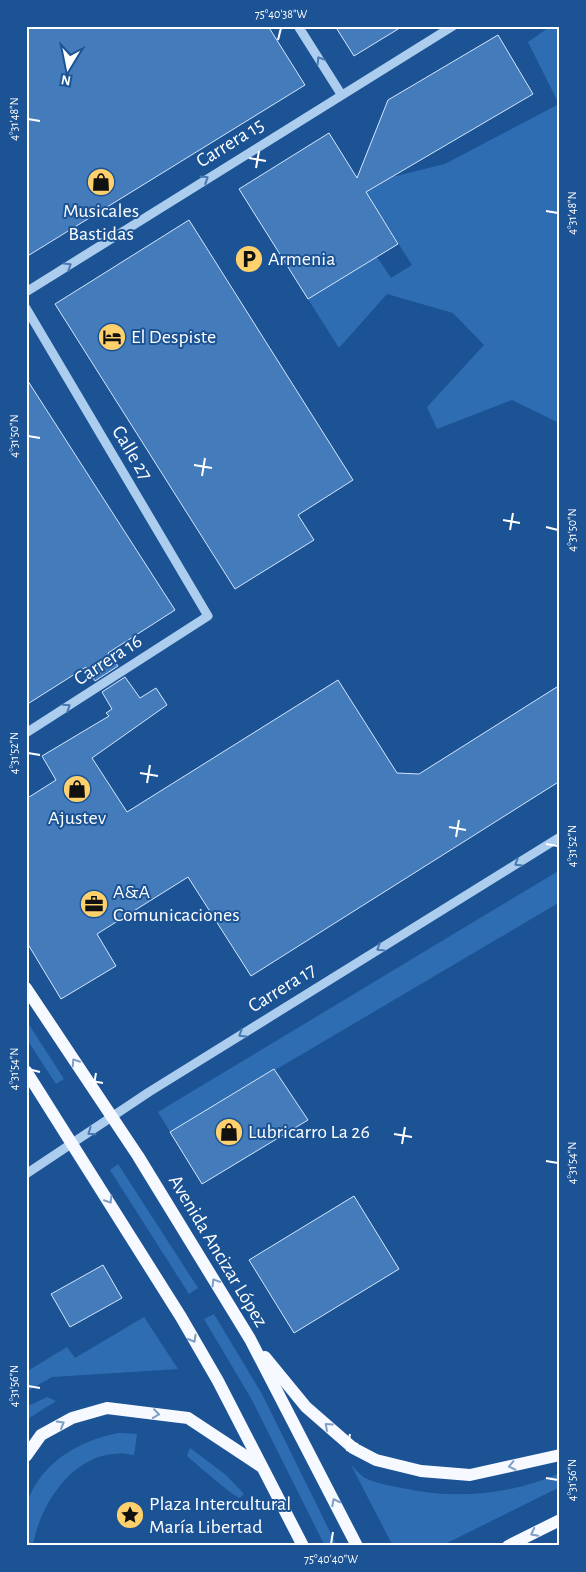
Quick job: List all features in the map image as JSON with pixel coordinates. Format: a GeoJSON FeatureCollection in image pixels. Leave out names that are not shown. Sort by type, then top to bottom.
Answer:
{"type":"FeatureCollection","features":[{"type":"Feature","properties":{"kind":"main road","name":"Avenida Ancizar López"},"geometry":{"type":"LineString","coordinates":[[26,988],[112,1118],[250,1339],[357,1546]]}},
{"type":"Feature","properties":{"kind":"main road"},"geometry":{"type":"LineString","coordinates":[[26,1071],[74,1143],[181,1317],[218,1382],[303,1546]]}},
{"type":"Feature","properties":{"kind":"main road"},"geometry":{"type":"LineString","coordinates":[[250,1339],[306,1407],[353,1448],[376,1460],[421,1472],[470,1476],[560,1455]]}},
{"type":"Feature","properties":{"kind":"main road"},"geometry":{"type":"LineString","coordinates":[[26,1456],[41,1435],[72,1418],[108,1408],[188,1418],[262,1467]]}},
{"type":"Feature","properties":{"kind":"main road"},"geometry":{"type":"LineString","coordinates":[[508,1546],[560,1520]]}},
{"type":"Feature","properties":{"kind":"street"},"geometry":{"type":"LineString","coordinates":[[298,26],[341,94]]}},
{"type":"Feature","properties":{"kind":"street","name":"Carrera 15"},"geometry":{"type":"LineString","coordinates":[[26,292],[341,94],[453,26]]}},
{"type":"Feature","properties":{"kind":"street","name":"Calle 27"},"geometry":{"type":"LineString","coordinates":[[26,308],[208,616]]}},
{"type":"Feature","properties":{"kind":"street","name":"Carrera 16"},"geometry":{"type":"LineString","coordinates":[[26,733],[208,616]]}},
{"type":"Feature","properties":{"kind":"street","name":"Carrera 17"},"geometry":{"type":"LineString","coordinates":[[26,1174],[157,1086],[560,837]]}},
{"type":"Feature","properties":{"kind":"shaded area"},"geometry":{"type":"Polygon","coordinates":[[[551,26],[560,26],[560,426],[557,422],[512,400],[437,429],[427,407],[484,345],[453,313],[387,294],[339,348],[308,299],[377,257],[391,278],[412,265],[363,188],[376,181],[445,164],[559,104],[528,42],[551,26]]]}},
{"type":"Feature","properties":{"kind":"shaded area"},"geometry":{"type":"Polygon","coordinates":[[[560,870],[560,902],[170,1132],[158,1112],[560,870]]]}},
{"type":"Feature","properties":{"kind":"shaded area"},"geometry":{"type":"Polygon","coordinates":[[[26,1020],[64,1079],[56,1084],[26,1038],[26,1020]]]}},
{"type":"Feature","properties":{"kind":"shaded area"},"geometry":{"type":"Polygon","coordinates":[[[118,1164],[198,1288],[189,1294],[110,1170],[118,1164]]]}},
{"type":"Feature","properties":{"kind":"shaded area"},"geometry":{"type":"Polygon","coordinates":[[[214,1314],[262,1394],[337,1546],[325,1546],[252,1400],[204,1319],[214,1314]]]}},
{"type":"Feature","properties":{"kind":"shaded area"},"geometry":{"type":"Polygon","coordinates":[[[144,1317],[178,1369],[52,1377],[26,1392],[26,1372],[67,1347],[75,1358],[144,1317]]]}},
{"type":"Feature","properties":{"kind":"shaded area"},"geometry":{"type":"Polygon","coordinates":[[[47,1397],[56,1401],[26,1420],[26,1407],[47,1397]]]}},
{"type":"Feature","properties":{"kind":"shaded area"},"geometry":{"type":"Polygon","coordinates":[[[119,1433],[137,1434],[134,1455],[114,1454],[96,1458],[80,1466],[54,1494],[37,1528],[33,1546],[26,1546],[25,1518],[27,1503],[33,1489],[42,1476],[52,1465],[76,1447],[104,1436],[119,1433]]]}},
{"type":"Feature","properties":{"kind":"shaded area"},"geometry":{"type":"Polygon","coordinates":[[[190,1448],[226,1475],[244,1494],[240,1498],[222,1486],[187,1456],[190,1448]]]}},
{"type":"Feature","properties":{"kind":"shaded area"},"geometry":{"type":"Polygon","coordinates":[[[351,1465],[369,1480],[422,1492],[462,1494],[502,1491],[560,1473],[560,1487],[441,1546],[393,1546],[351,1465]]]}},
{"type":"Feature","properties":{"kind":"building"},"geometry":{"type":"Polygon","coordinates":[[[26,26],[268,26],[305,85],[26,257],[26,26]]]}},
{"type":"Feature","properties":{"kind":"building"},"geometry":{"type":"Polygon","coordinates":[[[335,26],[403,26],[354,56],[335,26]]]}},
{"type":"Feature","properties":{"kind":"building"},"geometry":{"type":"Polygon","coordinates":[[[498,35],[533,94],[366,192],[398,244],[308,299],[239,189],[329,133],[357,178],[388,100],[498,35]]]}},
{"type":"Feature","properties":{"kind":"building"},"geometry":{"type":"Polygon","coordinates":[[[189,220],[353,480],[298,515],[314,540],[235,589],[55,304],[189,220]]]}},
{"type":"Feature","properties":{"kind":"building"},"geometry":{"type":"Polygon","coordinates":[[[26,378],[175,610],[108,653],[118,666],[95,681],[86,667],[26,705],[26,378]]]}},
{"type":"Feature","properties":{"kind":"building"},"geometry":{"type":"Polygon","coordinates":[[[125,677],[140,698],[156,688],[167,705],[92,758],[127,812],[338,680],[397,773],[419,774],[560,685],[560,781],[251,976],[188,877],[97,934],[116,966],[61,999],[26,941],[26,799],[56,780],[42,756],[109,716],[106,713],[112,709],[102,692],[125,677]]]}},
{"type":"Feature","properties":{"kind":"building"},"geometry":{"type":"Polygon","coordinates":[[[274,1069],[308,1120],[202,1184],[170,1132],[274,1069]]]}},
{"type":"Feature","properties":{"kind":"building"},"geometry":{"type":"Polygon","coordinates":[[[354,1196],[399,1269],[294,1333],[249,1260],[354,1196]]]}},
{"type":"Feature","properties":{"kind":"building"},"geometry":{"type":"Polygon","coordinates":[[[103,1265],[122,1298],[70,1327],[51,1294],[103,1265]]]}},
{"type":"Feature","properties":{"kind":"place","name":"Musicales Bastidas"},"geometry":{"type":"Point","coordinates":[101,182]}},
{"type":"Feature","properties":{"kind":"place","name":"Armenia"},"geometry":{"type":"Point","coordinates":[249,259]}},
{"type":"Feature","properties":{"kind":"place","name":"El Despiste"},"geometry":{"type":"Point","coordinates":[112,337]}},
{"type":"Feature","properties":{"kind":"place","name":"Ajustev"},"geometry":{"type":"Point","coordinates":[77,789]}},
{"type":"Feature","properties":{"kind":"place","name":"A&A Comunicaciones"},"geometry":{"type":"Point","coordinates":[94,904]}},
{"type":"Feature","properties":{"kind":"place","name":"Lubricarro La 26"},"geometry":{"type":"Point","coordinates":[229,1132]}},
{"type":"Feature","properties":{"kind":"place","name":"Plaza Intercultural María Libertad"},"geometry":{"type":"Point","coordinates":[130,1515]}}]}
